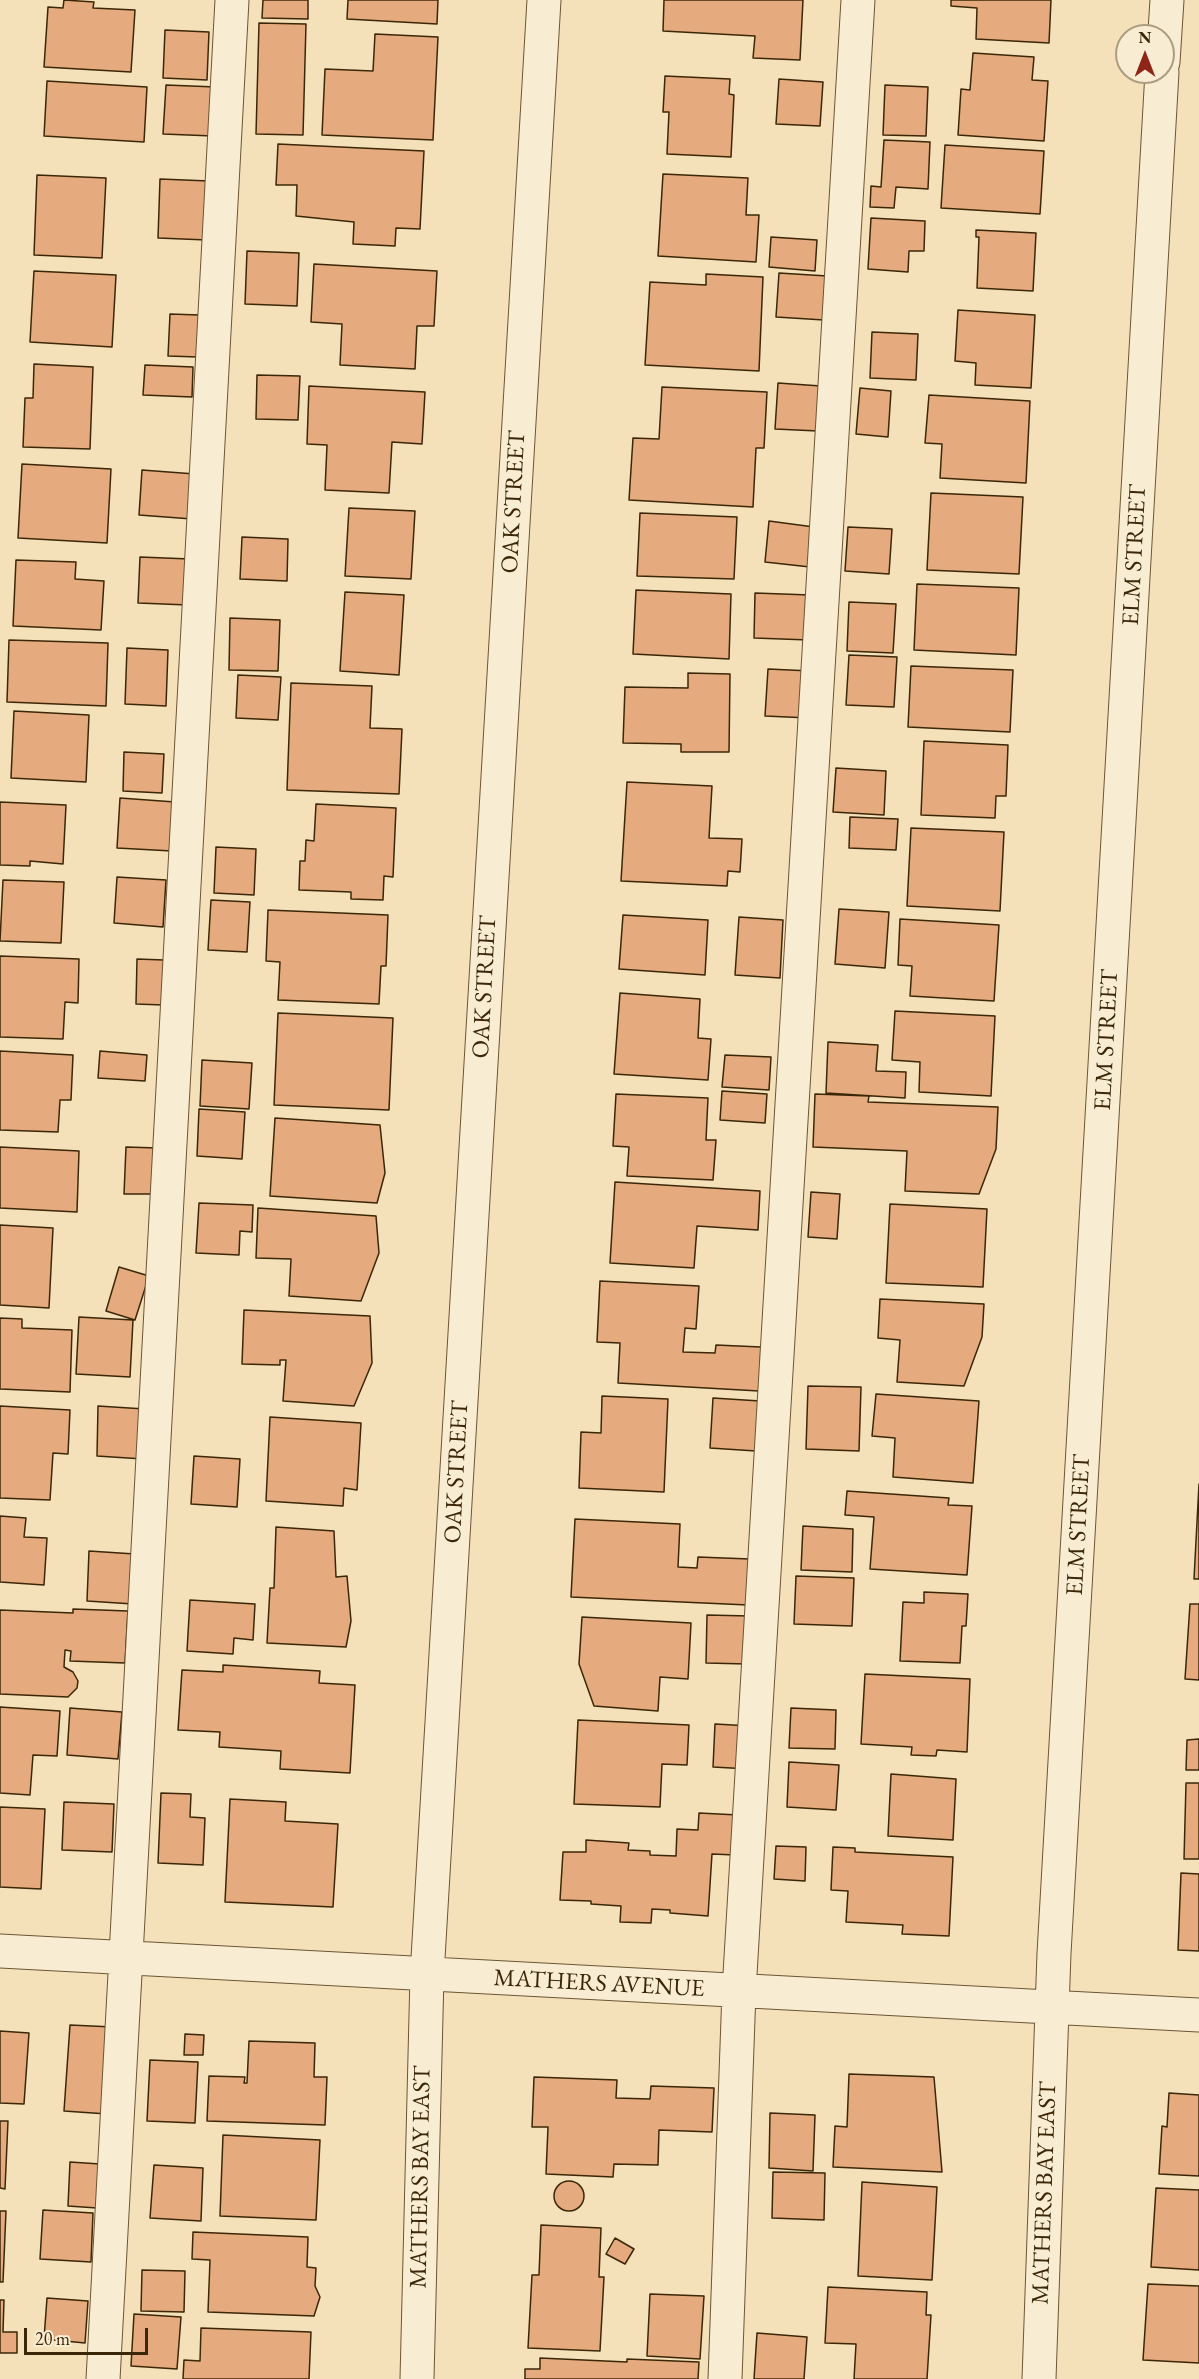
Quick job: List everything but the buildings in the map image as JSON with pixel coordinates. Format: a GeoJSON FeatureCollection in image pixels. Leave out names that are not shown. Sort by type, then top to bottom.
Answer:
{"type":"FeatureCollection","features":[{"type":"Feature","properties":{"kind":"street"},"geometry":{"type":"LineString","coordinates":[[103,2379],[232,0]]}},
{"type":"Feature","properties":{"kind":"street","name":"OAK STREET"},"geometry":{"type":"LineString","coordinates":[[427,1975],[544,0]]}},
{"type":"Feature","properties":{"kind":"street"},"geometry":{"type":"LineString","coordinates":[[725,2379],[739,1991],[858,0]]}},
{"type":"Feature","properties":{"kind":"street"},"geometry":{"type":"LineString","coordinates":[[1165,24],[1167,0]]}},
{"type":"Feature","properties":{"kind":"street","name":"ELM STREET"},"geometry":{"type":"LineString","coordinates":[[1052,2008],[1161,84]]}},
{"type":"Feature","properties":{"kind":"street","name":"MATHERS AVENUE"},"geometry":{"type":"LineString","coordinates":[[0,1951],[1199,2015]]}},
{"type":"Feature","properties":{"kind":"street","name":"MATHERS BAY EAST"},"geometry":{"type":"LineString","coordinates":[[417,2379],[427,1975]]}},
{"type":"Feature","properties":{"kind":"street","name":"MATHERS BAY EAST"},"geometry":{"type":"LineString","coordinates":[[1039,2379],[1052,2008]]}}]}
